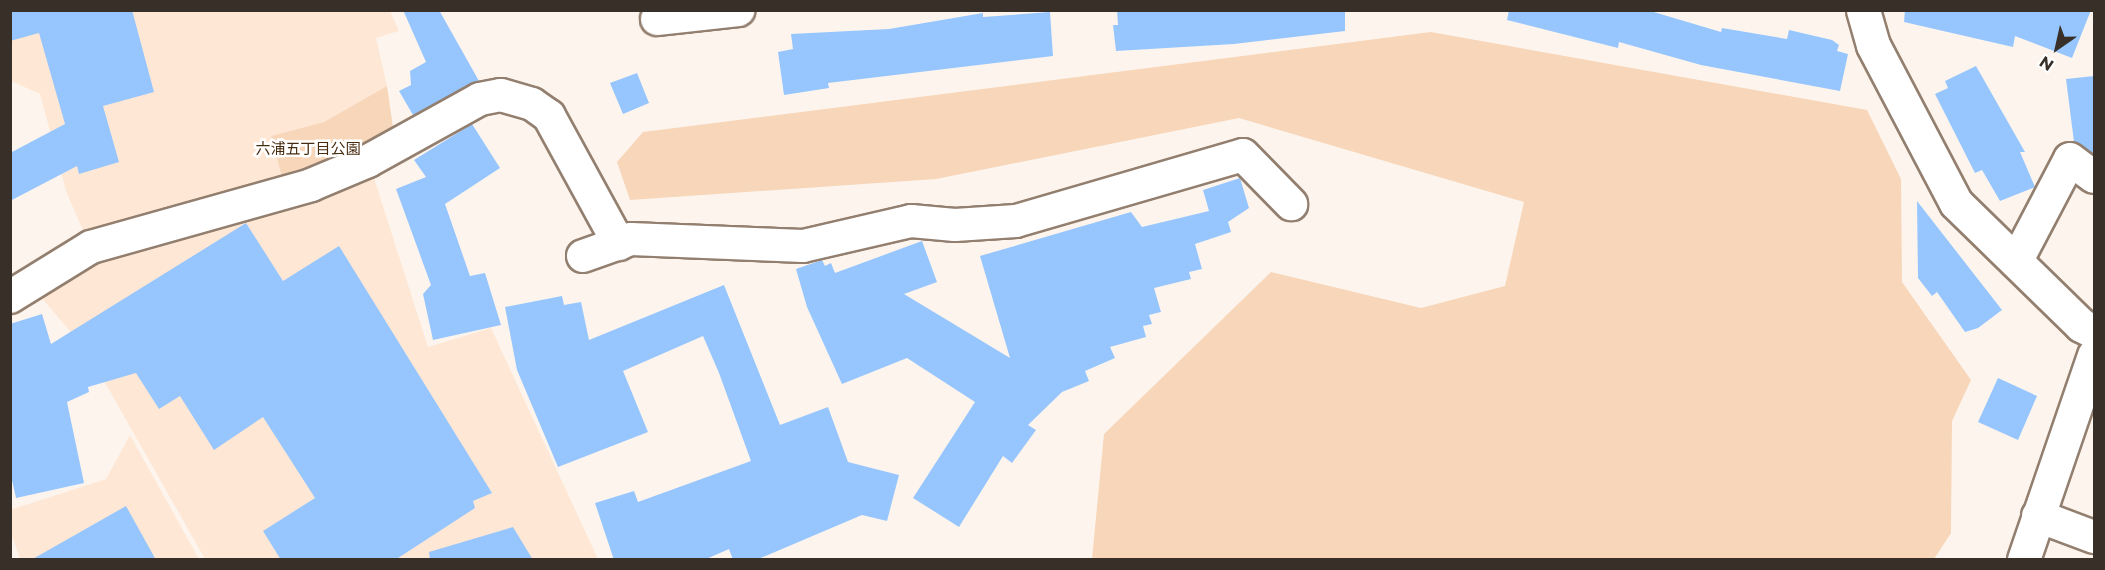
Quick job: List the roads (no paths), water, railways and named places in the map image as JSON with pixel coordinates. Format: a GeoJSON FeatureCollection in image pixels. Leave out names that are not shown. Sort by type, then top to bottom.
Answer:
{"type":"FeatureCollection","features":[{"type":"Feature","properties":{"kind":"street"},"geometry":{"type":"LineString","coordinates":[[657,19],[739,10]]}},
{"type":"Feature","properties":{"kind":"street"},"geometry":{"type":"LineString","coordinates":[[1863,10],[1873,45],[1956,203],[2081,325],[2094,332]]}},
{"type":"Feature","properties":{"kind":"street"},"geometry":{"type":"LineString","coordinates":[[10,297],[91,247],[310,185],[368,161],[480,99],[501,95],[532,104],[549,116],[619,244]]}},
{"type":"Feature","properties":{"kind":"street"},"geometry":{"type":"LineString","coordinates":[[583,256],[631,239],[803,246],[911,222],[955,225],[1016,221],[1243,155],[1291,204]]}},
{"type":"Feature","properties":{"kind":"street"},"geometry":{"type":"LineString","coordinates":[[2016,262],[2070,159],[2094,177]]}},
{"type":"Feature","properties":{"kind":"street"},"geometry":{"type":"LineString","coordinates":[[2024,560],[2094,356]]}},
{"type":"Feature","properties":{"kind":"street"},"geometry":{"type":"LineString","coordinates":[[2038,516],[2094,537]]}},
{"type":"Feature","properties":{"kind":"park label","name":"六浦五丁目公園"},"geometry":{"type":"Point","coordinates":[308,149]}}]}
